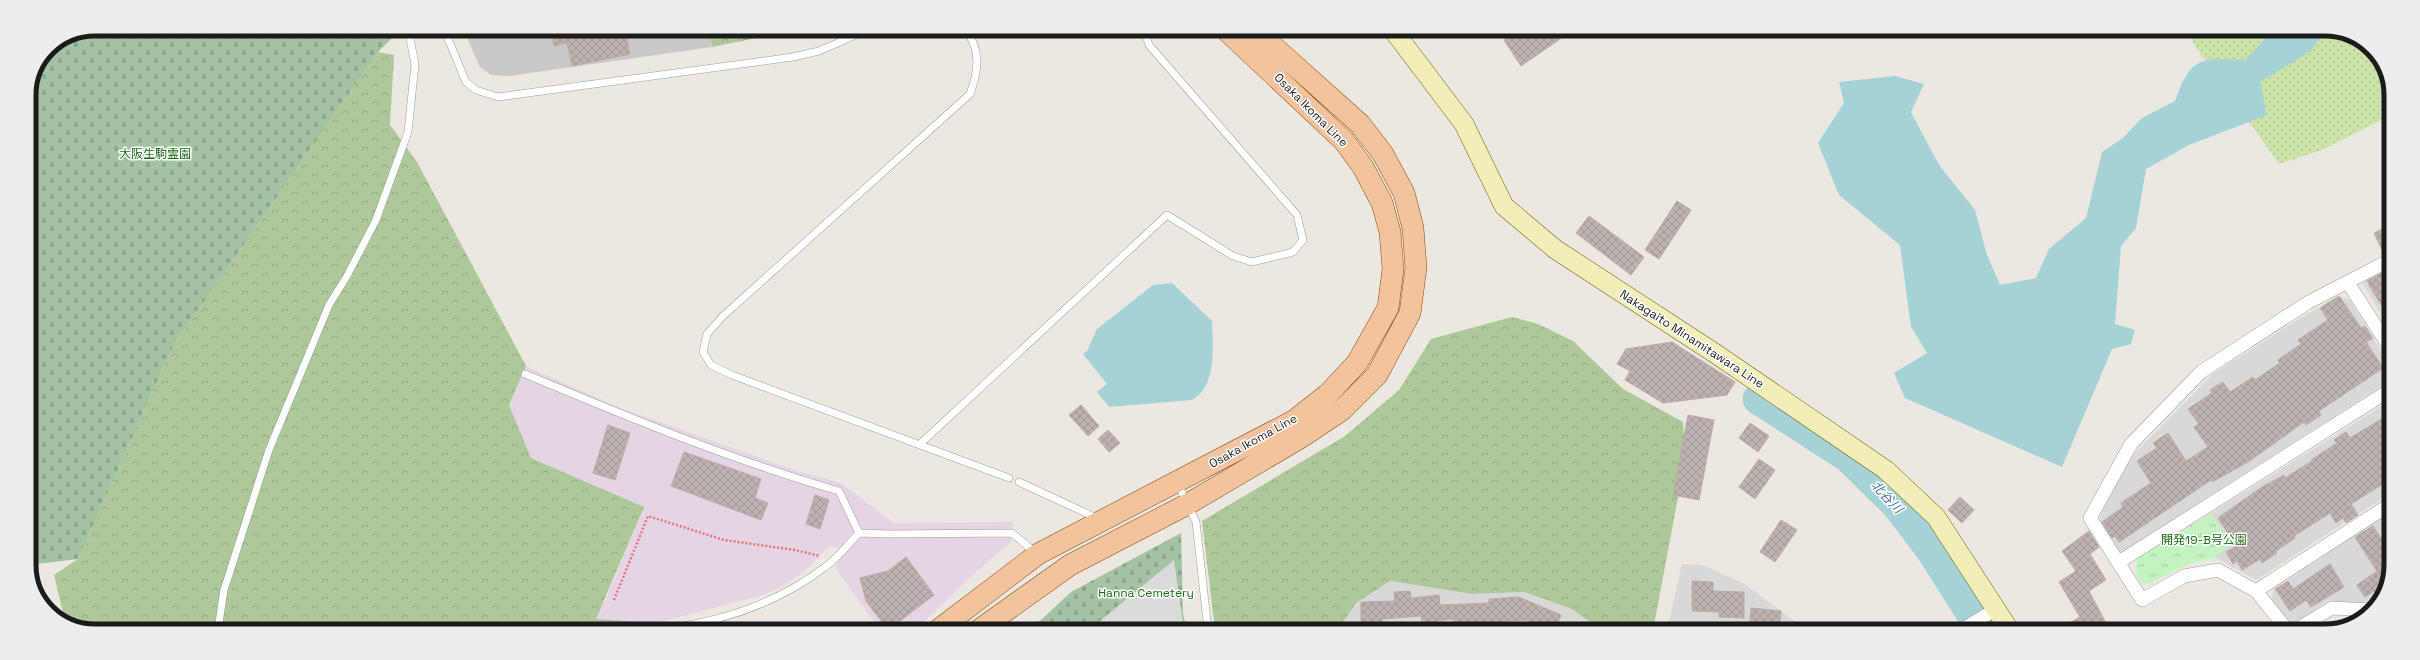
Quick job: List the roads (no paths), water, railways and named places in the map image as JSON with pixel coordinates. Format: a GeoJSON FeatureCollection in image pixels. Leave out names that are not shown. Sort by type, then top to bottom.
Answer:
{"type":"FeatureCollection","features":[{"type":"Feature","properties":{"kind":"main road","name":"Osaka Ikoma Line"},"geometry":{"type":"LineString","coordinates":[[946,624],[1038,554],[1100,520],[1146,498],[1295,420],[1328,394],[1357,363],[1388,308],[1393,269],[1390,232],[1382,203],[1363,167],[1344,141],[1232,36]]}},
{"type":"Feature","properties":{"kind":"main road","name":"Osaka Ikoma Line"},"geometry":{"type":"LineString","coordinates":[[987,624],[1070,565],[1188,504],[1300,438],[1342,410],[1377,375],[1410,313],[1416,268],[1414,228],[1404,193],[1383,154],[1360,124],[1262,36]]}},
{"type":"Feature","properties":{"kind":"main road","name":"Nakagaito Minamitawara Line"},"geometry":{"type":"LineString","coordinates":[[1398,36],[1464,124],[1504,206],[1555,249],[1716,354],[1886,470],[1936,517],[2006,624]]}},
{"type":"Feature","properties":{"kind":"main road"},"geometry":{"type":"LineString","coordinates":[[1146,498],[1157,521]]}},
{"type":"Feature","properties":{"kind":"street"},"geometry":{"type":"LineString","coordinates":[[2282,624],[2256,591],[2218,570],[2184,576],[2142,600],[2090,518],[2131,444],[2201,372],[2307,304],[2384,263]]}},
{"type":"Feature","properties":{"kind":"street"},"geometry":{"type":"LineString","coordinates":[[2348,283],[2384,339]]}},
{"type":"Feature","properties":{"kind":"street"},"geometry":{"type":"LineString","coordinates":[[2119,562],[2384,394]]}},
{"type":"Feature","properties":{"kind":"street"},"geometry":{"type":"LineString","coordinates":[[2256,591],[2384,508]]}},
{"type":"Feature","properties":{"kind":"street"},"geometry":{"type":"LineString","coordinates":[[2306,624],[2332,608],[2364,610]]}},
{"type":"Feature","properties":{"kind":"street"},"geometry":{"type":"LineString","coordinates":[[1971,624],[1996,609]]}},
{"type":"Feature","properties":{"kind":"lane"},"geometry":{"type":"LineString","coordinates":[[219,624],[224,590],[269,450],[329,305],[347,276],[376,220],[408,132],[415,64],[409,36]]}},
{"type":"Feature","properties":{"kind":"lane"},"geometry":{"type":"LineString","coordinates":[[447,36],[466,82],[476,90],[498,97],[793,57],[819,51],[853,36]]}},
{"type":"Feature","properties":{"kind":"lane"},"geometry":{"type":"LineString","coordinates":[[971,36],[978,57],[976,76],[970,94],[722,316],[707,334],[703,345],[703,352],[711,365],[732,375],[1009,478]]}},
{"type":"Feature","properties":{"kind":"lane"},"geometry":{"type":"LineString","coordinates":[[920,444],[1167,215],[1233,256],[1252,262],[1293,252],[1303,240],[1296,216],[1149,45],[1146,36]]}},
{"type":"Feature","properties":{"kind":"lane"},"geometry":{"type":"LineString","coordinates":[[525,374],[657,429],[794,478],[839,491],[859,532]]}},
{"type":"Feature","properties":{"kind":"lane"},"geometry":{"type":"LineString","coordinates":[[1019,482],[1100,520]]}},
{"type":"Feature","properties":{"kind":"lane"},"geometry":{"type":"LineString","coordinates":[[1177,482],[1196,522],[1207,624]]}},
{"type":"Feature","properties":{"kind":"lane"},"geometry":{"type":"LineString","coordinates":[[859,532],[889,534],[1012,532],[1038,554]]}},
{"type":"Feature","properties":{"kind":"lane"},"geometry":{"type":"LineString","coordinates":[[700,624],[778,598],[826,567],[859,532]]}},
{"type":"Feature","properties":{"kind":"water"},"geometry":{"type":"Polygon","coordinates":[[[2264,36],[2322,36],[2311,51],[2260,82],[2267,115],[2189,145],[2146,169],[2136,228],[2121,246],[2115,324],[2135,330],[2131,344],[2112,349],[2062,467],[1905,398],[1894,373],[1927,353],[1911,327],[1900,245],[1839,195],[1818,143],[1844,103],[1839,82],[1895,76],[1924,84],[1911,112],[1939,165],[1975,210],[1986,252],[2000,285],[2036,278],[2049,249],[2086,218],[2102,152],[2123,138],[2142,118],[2175,101],[2186,75],[2192,68],[2207,60],[2245,60],[2264,40],[2264,36]]]}},
{"type":"Feature","properties":{"kind":"water"},"geometry":{"type":"Polygon","coordinates":[[[1172,283],[1212,321],[1212,365],[1206,385],[1200,394],[1192,400],[1109,407],[1097,392],[1107,384],[1083,354],[1087,351],[1097,329],[1153,285],[1172,283]]]}},
{"type":"Feature","properties":{"kind":"waterway","name":"北谷川"},"geometry":{"type":"LineString","coordinates":[[1758,399],[1848,457],[1897,505],[1931,550],[1978,624]]}},
{"type":"Feature","properties":{"kind":"park label","name":"大阪生駒霊園"},"geometry":{"type":"Point","coordinates":[155,154]}},
{"type":"Feature","properties":{"kind":"park label","name":"開発19-B号公園"},"geometry":{"type":"Point","coordinates":[2204,540]}},
{"type":"Feature","properties":{"kind":"park label","name":"Hanna Cemetery"},"geometry":{"type":"Point","coordinates":[1146,593]}}]}
